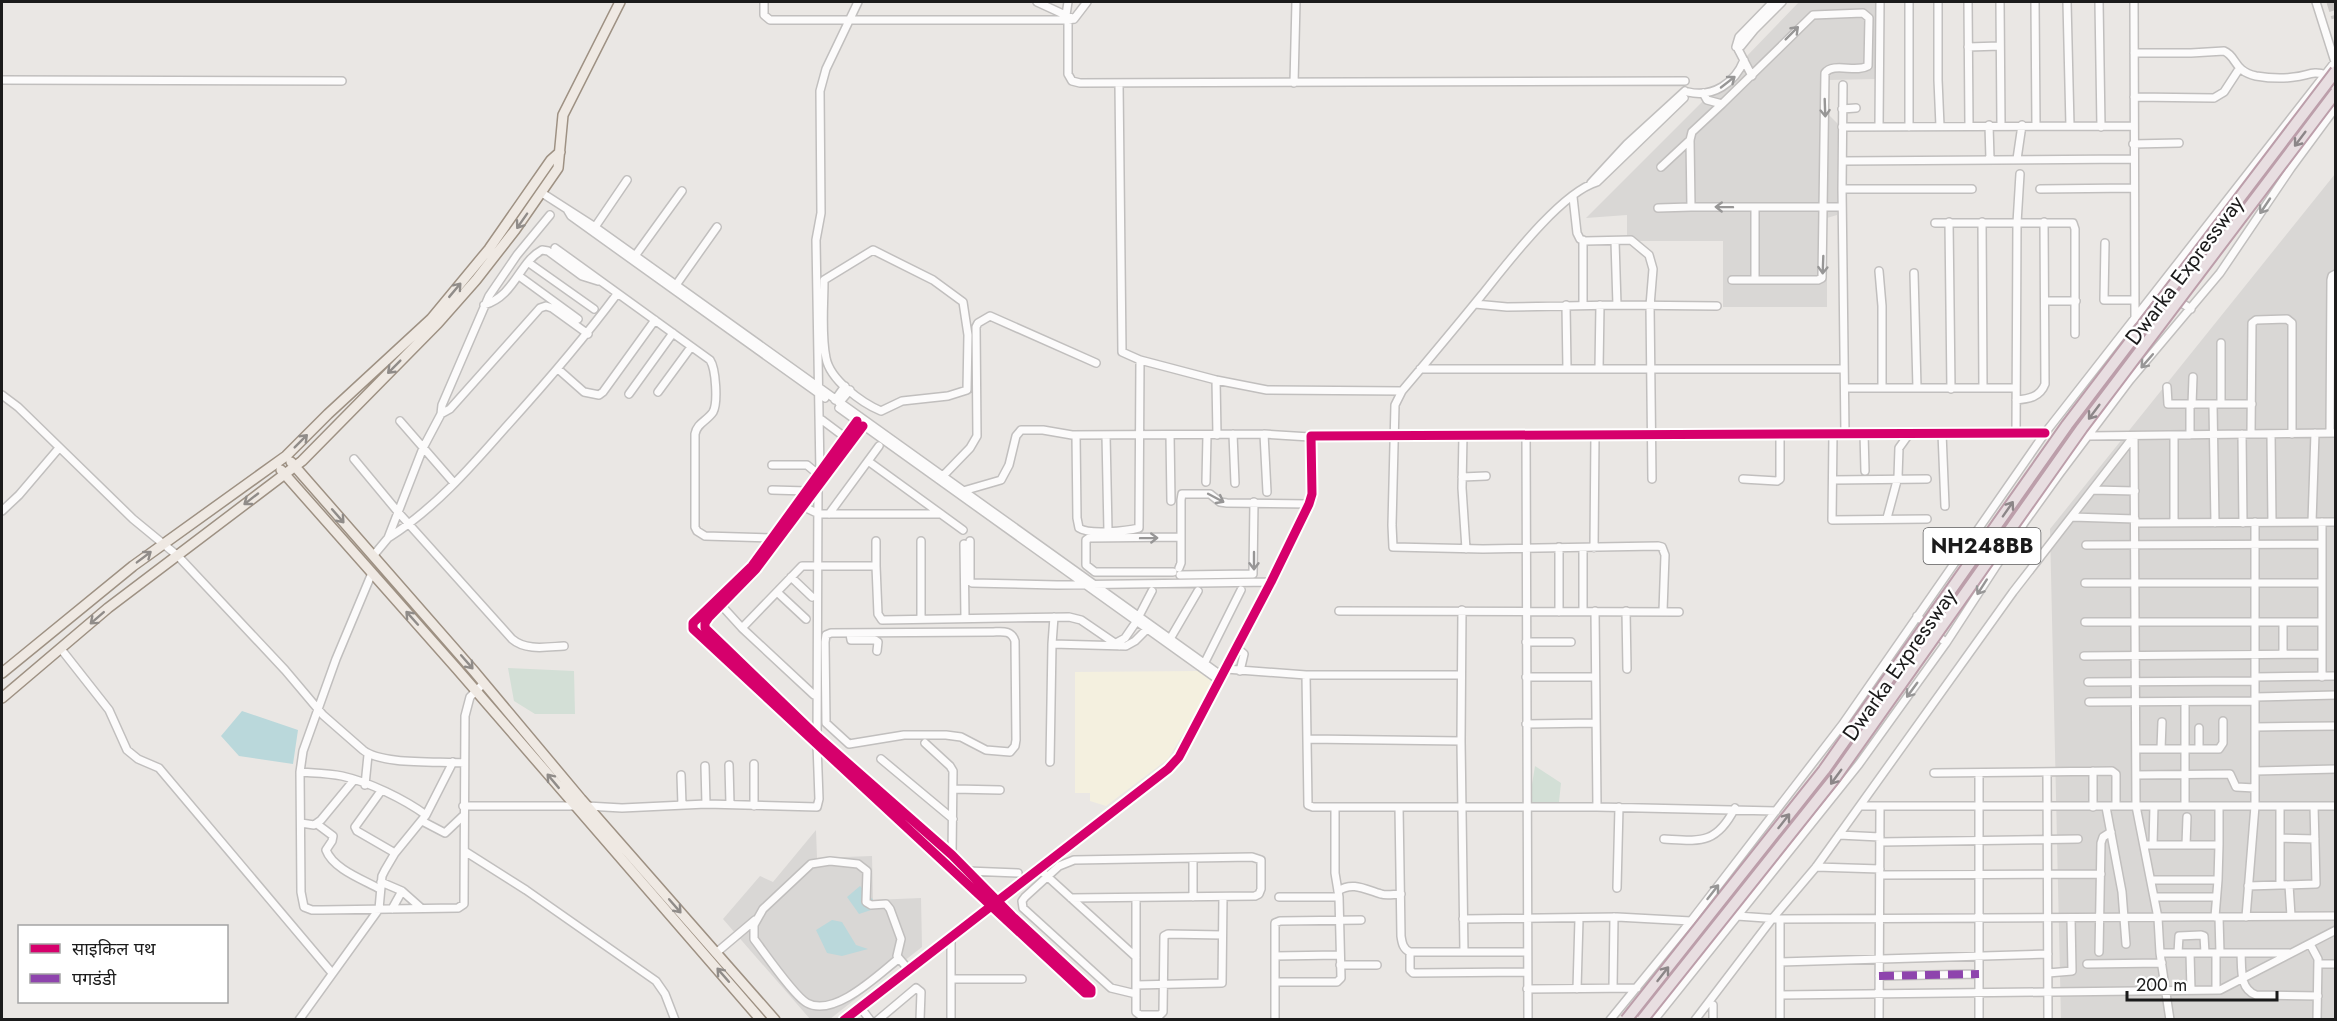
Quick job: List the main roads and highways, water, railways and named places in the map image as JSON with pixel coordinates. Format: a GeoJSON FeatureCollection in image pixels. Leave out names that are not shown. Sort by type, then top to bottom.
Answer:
{"type":"FeatureCollection","features":[{"type":"Feature","properties":{"kind":"highway","name":"Dwarka Expressway"},"geometry":{"type":"LineString","coordinates":[[1626,1020],[1824,770],[2067,425],[2331,73]]}},
{"type":"Feature","properties":{"kind":"highway","name":"Dwarka Expressway"},"geometry":{"type":"LineString","coordinates":[[1642,1020],[1834,779],[2082,428],[2336,92]]}},
{"type":"Feature","properties":{"kind":"main road"},"geometry":{"type":"LineString","coordinates":[[2,698],[108,608],[295,466],[438,323],[483,272],[558,168],[562,121],[566,108],[620,2]]}},
{"type":"Feature","properties":{"kind":"main road"},"geometry":{"type":"LineString","coordinates":[[2,674],[162,543],[285,456],[431,319],[489,249],[551,159],[560,152]]}},
{"type":"Feature","properties":{"kind":"main road"},"geometry":{"type":"LineString","coordinates":[[285,456],[775,1020]]}},
{"type":"Feature","properties":{"kind":"main road"},"geometry":{"type":"LineString","coordinates":[[275,465],[475,690],[761,1020]]}},
{"type":"Feature","properties":{"kind":"water"},"geometry":{"type":"Polygon","coordinates":[[[242,711],[298,730],[293,764],[239,756],[221,736],[242,711]]]}},
{"type":"Feature","properties":{"kind":"water"},"geometry":{"type":"Polygon","coordinates":[[[860,886],[880,907],[859,914],[847,897],[860,886]]]}},
{"type":"Feature","properties":{"kind":"water"},"geometry":{"type":"Polygon","coordinates":[[[832,920],[842,922],[856,945],[868,949],[842,956],[827,953],[816,930],[832,920]]]}},
{"type":"Feature","properties":{"kind":"tunnel"},"geometry":{"type":"LineString","coordinates":[[2331,2],[2336,18]]}}]}
